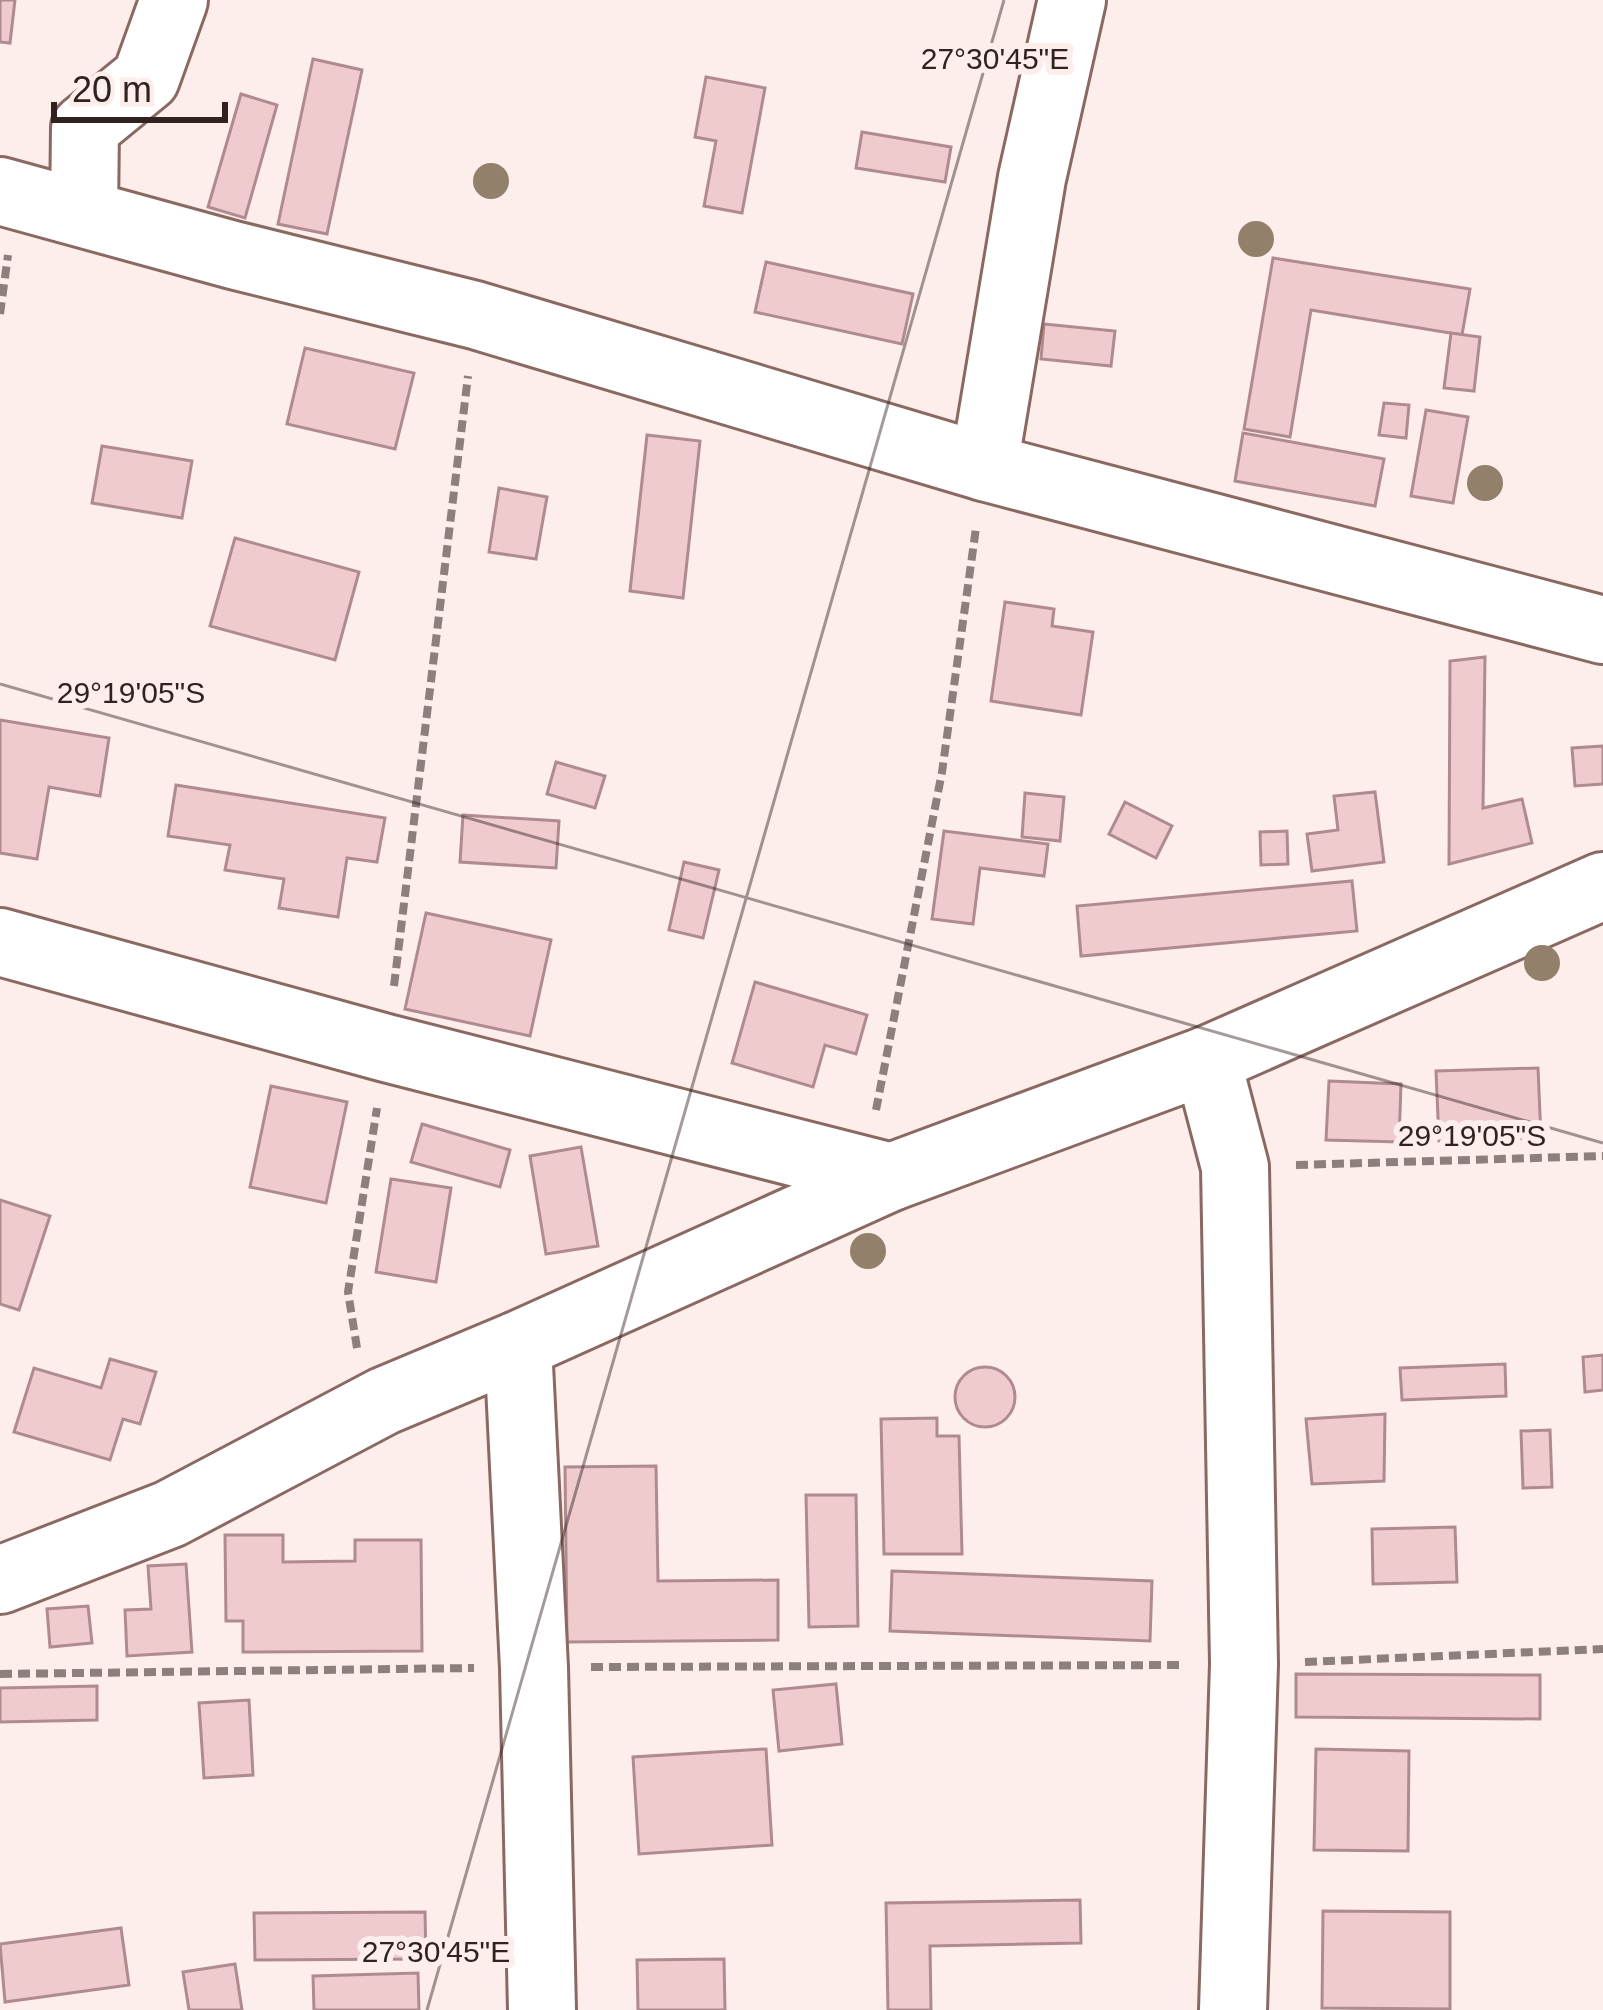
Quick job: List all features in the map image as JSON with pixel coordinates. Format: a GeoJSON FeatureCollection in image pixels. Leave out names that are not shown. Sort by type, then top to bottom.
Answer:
{"type":"FeatureCollection","features":[{"type":"Feature","properties":{"kind":"street"},"geometry":{"type":"LineString","coordinates":[[84,213],[86,128],[146,78],[174,0]]}},
{"type":"Feature","properties":{"kind":"street"},"geometry":{"type":"LineString","coordinates":[[984,467],[1032,178],[1072,0]]}},
{"type":"Feature","properties":{"kind":"street"},"geometry":{"type":"LineString","coordinates":[[0,191],[475,314],[984,467],[1603,630]]}},
{"type":"Feature","properties":{"kind":"street"},"geometry":{"type":"LineString","coordinates":[[0,1580],[170,1514],[384,1401],[518,1345],[879,1174],[1207,1060],[1603,886]]}},
{"type":"Feature","properties":{"kind":"street"},"geometry":{"type":"LineString","coordinates":[[0,942],[386,1048],[879,1174]]}},
{"type":"Feature","properties":{"kind":"street"},"geometry":{"type":"LineString","coordinates":[[1207,1060],[1235,1167],[1244,1664],[1233,2010]]}},
{"type":"Feature","properties":{"kind":"street"},"geometry":{"type":"LineString","coordinates":[[518,1345],[534,1667],[542,2010]]}},
{"type":"Feature","properties":{"kind":"path"},"geometry":{"type":"LineString","coordinates":[[384,1401],[354,1340],[348,1292],[386,1048],[475,314]]}},
{"type":"Feature","properties":{"kind":"path"},"geometry":{"type":"LineString","coordinates":[[879,1174],[879,1088],[942,772],[984,467]]}},
{"type":"Feature","properties":{"kind":"path"},"geometry":{"type":"LineString","coordinates":[[1235,1167],[1603,1156]]}},
{"type":"Feature","properties":{"kind":"path"},"geometry":{"type":"LineString","coordinates":[[0,1674],[1244,1664],[1603,1648]]}},
{"type":"Feature","properties":{"kind":"building"},"geometry":{"type":"Polygon","coordinates":[[[0,0],[15,0],[10,43],[0,42],[0,0]]]}},
{"type":"Feature","properties":{"kind":"building"},"geometry":{"type":"Polygon","coordinates":[[[313,59],[362,70],[327,234],[278,224],[313,59]]]}},
{"type":"Feature","properties":{"kind":"building"},"geometry":{"type":"Polygon","coordinates":[[[706,77],[765,88],[742,213],[704,206],[716,141],[695,137],[706,77]]]}},
{"type":"Feature","properties":{"kind":"building"},"geometry":{"type":"Polygon","coordinates":[[[241,94],[277,105],[245,218],[208,207],[241,94]]]}},
{"type":"Feature","properties":{"kind":"building"},"geometry":{"type":"Polygon","coordinates":[[[862,132],[951,147],[945,182],[856,168],[862,132]]]}},
{"type":"Feature","properties":{"kind":"building"},"geometry":{"type":"Polygon","coordinates":[[[1273,258],[1470,289],[1462,335],[1311,310],[1290,437],[1244,429],[1273,258]]]}},
{"type":"Feature","properties":{"kind":"building"},"geometry":{"type":"Polygon","coordinates":[[[766,262],[913,294],[902,344],[755,312],[766,262]]]}},
{"type":"Feature","properties":{"kind":"building"},"geometry":{"type":"Polygon","coordinates":[[[1044,324],[1115,331],[1111,366],[1041,359],[1044,324]]]}},
{"type":"Feature","properties":{"kind":"building"},"geometry":{"type":"Polygon","coordinates":[[[1451,333],[1480,337],[1474,391],[1444,388],[1451,333]]]}},
{"type":"Feature","properties":{"kind":"building"},"geometry":{"type":"Polygon","coordinates":[[[305,348],[414,373],[395,449],[287,424],[305,348]]]}},
{"type":"Feature","properties":{"kind":"building"},"geometry":{"type":"Polygon","coordinates":[[[1384,403],[1409,405],[1406,438],[1379,435],[1384,403]]]}},
{"type":"Feature","properties":{"kind":"building"},"geometry":{"type":"Polygon","coordinates":[[[1426,410],[1468,417],[1453,503],[1411,496],[1426,410]]]}},
{"type":"Feature","properties":{"kind":"building"},"geometry":{"type":"Polygon","coordinates":[[[1243,433],[1384,459],[1375,506],[1235,481],[1243,433]]]}},
{"type":"Feature","properties":{"kind":"building"},"geometry":{"type":"Polygon","coordinates":[[[647,435],[700,441],[683,598],[630,591],[647,435]]]}},
{"type":"Feature","properties":{"kind":"building"},"geometry":{"type":"Polygon","coordinates":[[[102,446],[192,461],[182,518],[92,503],[102,446]]]}},
{"type":"Feature","properties":{"kind":"building"},"geometry":{"type":"Polygon","coordinates":[[[499,488],[547,497],[536,559],[489,552],[499,488]]]}},
{"type":"Feature","properties":{"kind":"building"},"geometry":{"type":"Polygon","coordinates":[[[235,538],[359,572],[335,660],[210,626],[235,538]]]}},
{"type":"Feature","properties":{"kind":"building"},"geometry":{"type":"Polygon","coordinates":[[[1005,602],[1054,609],[1052,626],[1093,632],[1081,715],[991,701],[1005,602]]]}},
{"type":"Feature","properties":{"kind":"building"},"geometry":{"type":"Polygon","coordinates":[[[1485,657],[1483,808],[1522,799],[1532,843],[1449,864],[1450,661],[1485,657]]]}},
{"type":"Feature","properties":{"kind":"building"},"geometry":{"type":"Polygon","coordinates":[[[0,720],[109,738],[100,796],[49,787],[37,859],[0,853],[0,720]]]}},
{"type":"Feature","properties":{"kind":"building"},"geometry":{"type":"Polygon","coordinates":[[[1603,746],[1603,784],[1575,786],[1572,748],[1603,746]]]}},
{"type":"Feature","properties":{"kind":"building"},"geometry":{"type":"Polygon","coordinates":[[[556,762],[605,776],[595,808],[547,794],[556,762]]]}},
{"type":"Feature","properties":{"kind":"building"},"geometry":{"type":"Polygon","coordinates":[[[176,785],[385,818],[377,862],[347,858],[338,917],[279,908],[284,879],[225,870],[230,845],[168,836],[176,785]]]}},
{"type":"Feature","properties":{"kind":"building"},"geometry":{"type":"Polygon","coordinates":[[[1375,792],[1384,862],[1312,871],[1307,834],[1338,830],[1334,796],[1375,792]]]}},
{"type":"Feature","properties":{"kind":"building"},"geometry":{"type":"Polygon","coordinates":[[[1025,793],[1064,797],[1060,841],[1022,837],[1025,793]]]}},
{"type":"Feature","properties":{"kind":"building"},"geometry":{"type":"Polygon","coordinates":[[[1125,802],[1172,826],[1156,858],[1109,834],[1125,802]]]}},
{"type":"Feature","properties":{"kind":"building"},"geometry":{"type":"Polygon","coordinates":[[[463,815],[559,821],[556,868],[460,862],[463,815]]]}},
{"type":"Feature","properties":{"kind":"building"},"geometry":{"type":"Polygon","coordinates":[[[944,831],[1048,844],[1044,876],[980,868],[973,924],[932,919],[944,831]]]}},
{"type":"Feature","properties":{"kind":"building"},"geometry":{"type":"Polygon","coordinates":[[[1287,831],[1288,864],[1261,865],[1260,832],[1287,831]]]}},
{"type":"Feature","properties":{"kind":"building"},"geometry":{"type":"Polygon","coordinates":[[[684,862],[719,870],[703,938],[669,930],[684,862]]]}},
{"type":"Feature","properties":{"kind":"building"},"geometry":{"type":"Polygon","coordinates":[[[1352,881],[1357,931],[1081,956],[1077,906],[1352,881]]]}},
{"type":"Feature","properties":{"kind":"building"},"geometry":{"type":"Polygon","coordinates":[[[426,913],[551,940],[530,1036],[405,1009],[426,913]]]}},
{"type":"Feature","properties":{"kind":"building"},"geometry":{"type":"Polygon","coordinates":[[[755,982],[867,1015],[856,1054],[825,1045],[813,1087],[732,1063],[755,982]]]}},
{"type":"Feature","properties":{"kind":"building"},"geometry":{"type":"Polygon","coordinates":[[[1538,1068],[1541,1138],[1439,1141],[1436,1071],[1538,1068]]]}},
{"type":"Feature","properties":{"kind":"building"},"geometry":{"type":"Polygon","coordinates":[[[1329,1081],[1401,1084],[1399,1142],[1326,1140],[1329,1081]]]}},
{"type":"Feature","properties":{"kind":"building"},"geometry":{"type":"Polygon","coordinates":[[[271,1086],[347,1102],[326,1203],[250,1187],[271,1086]]]}},
{"type":"Feature","properties":{"kind":"building"},"geometry":{"type":"Polygon","coordinates":[[[422,1124],[510,1150],[500,1187],[411,1162],[422,1124]]]}},
{"type":"Feature","properties":{"kind":"building"},"geometry":{"type":"Polygon","coordinates":[[[581,1147],[598,1246],[546,1254],[530,1156],[581,1147]]]}},
{"type":"Feature","properties":{"kind":"building"},"geometry":{"type":"Polygon","coordinates":[[[391,1179],[451,1188],[436,1282],[376,1272],[391,1179]]]}},
{"type":"Feature","properties":{"kind":"building"},"geometry":{"type":"Polygon","coordinates":[[[0,1200],[50,1216],[19,1310],[0,1304],[0,1200]]]}},
{"type":"Feature","properties":{"kind":"building"},"geometry":{"type":"Polygon","coordinates":[[[1603,1355],[1603,1390],[1585,1392],[1583,1357],[1603,1355]]]}},
{"type":"Feature","properties":{"kind":"building"},"geometry":{"type":"Polygon","coordinates":[[[110,1359],[156,1372],[140,1424],[123,1419],[110,1460],[14,1432],[34,1368],[101,1388],[110,1359]]]}},
{"type":"Feature","properties":{"kind":"building"},"geometry":{"type":"Polygon","coordinates":[[[1505,1364],[1506,1396],[1402,1400],[1400,1368],[1505,1364]]]}},
{"type":"Feature","properties":{"kind":"building"},"geometry":{"type":"Polygon","coordinates":[[[985,1367],[1006,1376],[1015,1397],[1006,1418],[985,1427],[964,1418],[955,1397],[964,1376],[985,1367]]]}},
{"type":"Feature","properties":{"kind":"building"},"geometry":{"type":"Polygon","coordinates":[[[1385,1414],[1384,1481],[1312,1484],[1306,1419],[1385,1414]]]}},
{"type":"Feature","properties":{"kind":"building"},"geometry":{"type":"Polygon","coordinates":[[[937,1418],[937,1436],[959,1436],[962,1554],[884,1554],[881,1419],[937,1418]]]}},
{"type":"Feature","properties":{"kind":"building"},"geometry":{"type":"Polygon","coordinates":[[[1550,1430],[1552,1487],[1523,1488],[1521,1431],[1550,1430]]]}},
{"type":"Feature","properties":{"kind":"building"},"geometry":{"type":"Polygon","coordinates":[[[656,1466],[658,1581],[778,1580],[778,1640],[567,1642],[565,1467],[656,1466]]]}},
{"type":"Feature","properties":{"kind":"building"},"geometry":{"type":"Polygon","coordinates":[[[806,1495],[856,1495],[858,1626],[809,1627],[806,1495]]]}},
{"type":"Feature","properties":{"kind":"building"},"geometry":{"type":"Polygon","coordinates":[[[1455,1527],[1457,1582],[1373,1584],[1372,1529],[1455,1527]]]}},
{"type":"Feature","properties":{"kind":"building"},"geometry":{"type":"Polygon","coordinates":[[[225,1535],[283,1535],[283,1562],[355,1561],[355,1540],[421,1540],[422,1651],[243,1652],[243,1621],[226,1621],[225,1535]]]}},
{"type":"Feature","properties":{"kind":"building"},"geometry":{"type":"Polygon","coordinates":[[[186,1564],[192,1652],[127,1656],[125,1610],[151,1609],[148,1566],[186,1564]]]}},
{"type":"Feature","properties":{"kind":"building"},"geometry":{"type":"Polygon","coordinates":[[[892,1571],[1152,1581],[1150,1641],[890,1631],[892,1571]]]}},
{"type":"Feature","properties":{"kind":"building"},"geometry":{"type":"Polygon","coordinates":[[[88,1606],[92,1643],[50,1647],[47,1609],[88,1606]]]}},
{"type":"Feature","properties":{"kind":"building"},"geometry":{"type":"Polygon","coordinates":[[[1296,1674],[1540,1675],[1540,1719],[1296,1717],[1296,1674]]]}},
{"type":"Feature","properties":{"kind":"building"},"geometry":{"type":"Polygon","coordinates":[[[836,1684],[842,1744],[779,1751],[773,1690],[836,1684]]]}},
{"type":"Feature","properties":{"kind":"building"},"geometry":{"type":"Polygon","coordinates":[[[97,1686],[97,1720],[0,1722],[0,1688],[97,1686]]]}},
{"type":"Feature","properties":{"kind":"building"},"geometry":{"type":"Polygon","coordinates":[[[249,1700],[253,1775],[204,1778],[199,1703],[249,1700]]]}},
{"type":"Feature","properties":{"kind":"building"},"geometry":{"type":"Polygon","coordinates":[[[766,1749],[772,1845],[639,1854],[633,1757],[766,1749]]]}},
{"type":"Feature","properties":{"kind":"building"},"geometry":{"type":"Polygon","coordinates":[[[1316,1749],[1409,1751],[1408,1851],[1314,1850],[1316,1749]]]}},
{"type":"Feature","properties":{"kind":"building"},"geometry":{"type":"Polygon","coordinates":[[[1080,1900],[1081,1943],[930,1946],[931,2010],[888,2010],[886,1903],[1080,1900]]]}},
{"type":"Feature","properties":{"kind":"building"},"geometry":{"type":"Polygon","coordinates":[[[1323,1911],[1450,1912],[1450,2009],[1322,2008],[1323,1911]]]}},
{"type":"Feature","properties":{"kind":"building"},"geometry":{"type":"Polygon","coordinates":[[[425,1912],[426,1959],[255,1960],[254,1913],[425,1912]]]}},
{"type":"Feature","properties":{"kind":"building"},"geometry":{"type":"Polygon","coordinates":[[[121,1928],[129,1985],[5,2002],[0,1944],[121,1928]]]}},
{"type":"Feature","properties":{"kind":"building"},"geometry":{"type":"Polygon","coordinates":[[[724,1959],[725,2010],[638,2010],[637,1960],[724,1959]]]}},
{"type":"Feature","properties":{"kind":"building"},"geometry":{"type":"Polygon","coordinates":[[[235,1964],[242,2010],[189,2010],[183,1972],[235,1964]]]}},
{"type":"Feature","properties":{"kind":"building"},"geometry":{"type":"Polygon","coordinates":[[[418,1973],[419,2010],[314,2010],[313,1976],[418,1973]]]}}]}
